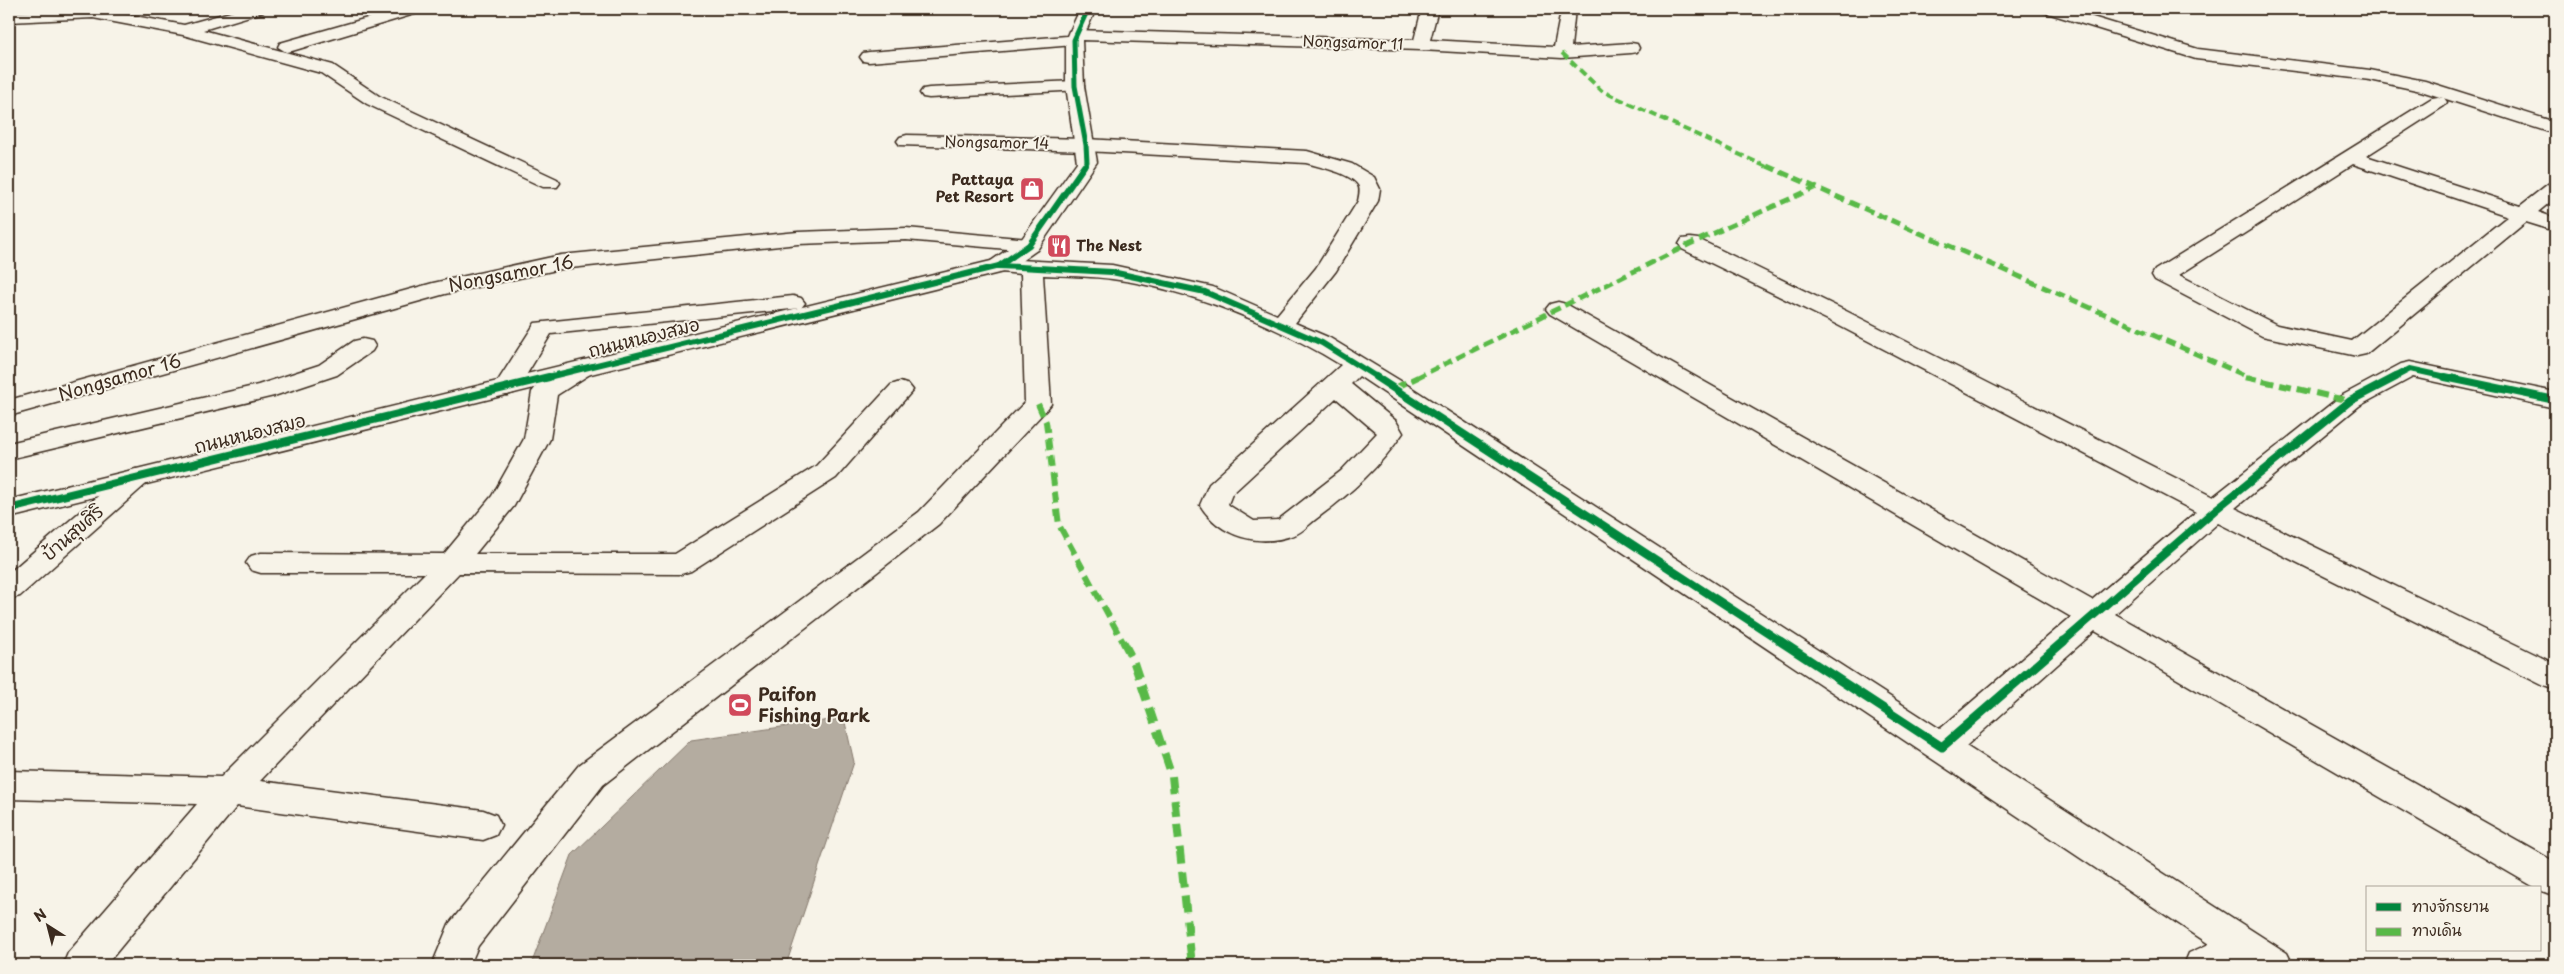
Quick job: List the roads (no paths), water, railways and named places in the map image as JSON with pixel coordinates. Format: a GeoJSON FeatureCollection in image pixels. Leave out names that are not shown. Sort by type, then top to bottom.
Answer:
{"type":"FeatureCollection","features":[{"type":"Feature","properties":{"kind":"street"},"geometry":{"type":"LineString","coordinates":[[185,30],[257,9]]}},
{"type":"Feature","properties":{"kind":"street"},"geometry":{"type":"LineString","coordinates":[[286,47],[414,9]]}},
{"type":"Feature","properties":{"kind":"street"},"geometry":{"type":"LineString","coordinates":[[451,965],[463,936],[591,775],[929,518],[1038,404],[1030,256],[1087,162],[1076,86],[1074,38],[1088,9]]}},
{"type":"Feature","properties":{"kind":"street"},"geometry":{"type":"LineString","coordinates":[[1422,45],[1430,9]]}},
{"type":"Feature","properties":{"kind":"street"},"geometry":{"type":"LineString","coordinates":[[2050,9],[2196,54],[2370,75],[2425,86],[2555,128]]}},
{"type":"Feature","properties":{"kind":"street"},"geometry":{"type":"LineString","coordinates":[[1562,54],[1569,11]]}},
{"type":"Feature","properties":{"kind":"street"},"geometry":{"type":"LineString","coordinates":[[9,17],[93,13],[185,30],[327,68],[373,100],[550,183]]}},
{"type":"Feature","properties":{"kind":"street","name":"Nongsamor 11"},"geometry":{"type":"LineString","coordinates":[[868,57],[1074,38],[1422,45],[1562,54],[1631,48]]}},
{"type":"Feature","properties":{"kind":"street"},"geometry":{"type":"LineString","coordinates":[[929,93],[1076,86]]}},
{"type":"Feature","properties":{"kind":"street"},"geometry":{"type":"LineString","coordinates":[[2438,102],[2163,275],[2270,331],[2357,349],[2555,188]]}},
{"type":"Feature","properties":{"kind":"street","name":"Nongsamor 14"},"geometry":{"type":"LineString","coordinates":[[907,142],[1086,145],[1307,157],[1345,168],[1367,181],[1370,189],[1368,201],[1325,271],[1281,325]]}},
{"type":"Feature","properties":{"kind":"street"},"geometry":{"type":"LineString","coordinates":[[2351,157],[2555,225]]}},
{"type":"Feature","properties":{"kind":"street","name":"Nongsamor 16"},"geometry":{"type":"LineString","coordinates":[[9,408],[441,288],[561,262],[798,238],[906,234],[1030,256]]}},
{"type":"Feature","properties":{"kind":"street"},"geometry":{"type":"LineString","coordinates":[[1690,244],[1838,316],[2215,510],[2555,678]]}},
{"type":"Feature","properties":{"kind":"street"},"geometry":{"type":"LineString","coordinates":[[1030,256],[1205,292],[1322,343],[1942,747],[2258,956]]}},
{"type":"Feature","properties":{"kind":"street","name":"ถนนหนองสมอ"},"geometry":{"type":"LineString","coordinates":[[9,509],[999,266],[1030,256]]}},
{"type":"Feature","properties":{"kind":"street"},"geometry":{"type":"LineString","coordinates":[[507,387],[543,328],[793,303]]}},
{"type":"Feature","properties":{"kind":"street"},"geometry":{"type":"LineString","coordinates":[[1558,309],[2555,880]]}},
{"type":"Feature","properties":{"kind":"street"},"geometry":{"type":"LineString","coordinates":[[9,451],[266,391],[328,370],[363,346]]}},
{"type":"Feature","properties":{"kind":"street"},"geometry":{"type":"LineString","coordinates":[[1336,385],[1387,427],[1390,433],[1382,445],[1321,502],[1285,528],[1260,531],[1232,524],[1220,514],[1214,505],[1219,490],[1314,408],[1336,385],[1356,365]]}},
{"type":"Feature","properties":{"kind":"street"},"geometry":{"type":"LineString","coordinates":[[82,965],[228,791],[390,629],[451,564],[504,500],[537,439],[545,392],[580,369]]}},
{"type":"Feature","properties":{"kind":"street"},"geometry":{"type":"LineString","coordinates":[[1942,747],[2215,510],[2350,400],[2410,369],[2555,400]]}},
{"type":"Feature","properties":{"kind":"street"},"geometry":{"type":"LineString","coordinates":[[261,563],[681,564],[826,472],[900,390]]}},
{"type":"Feature","properties":{"kind":"street","name":"บ้านสุขศิริ"},"geometry":{"type":"LineString","coordinates":[[9,589],[136,478]]}},
{"type":"Feature","properties":{"kind":"street"},"geometry":{"type":"LineString","coordinates":[[9,785],[228,791],[482,825]]}},
{"type":"Feature","properties":{"kind":"street"},"geometry":{"type":"LineString","coordinates":[[2203,965],[2258,956]]}},
{"type":"Feature","properties":{"kind":"place","name":"Pattaya Pet Resort"},"geometry":{"type":"Point","coordinates":[1032,189]}},
{"type":"Feature","properties":{"kind":"place","name":"The Nest"},"geometry":{"type":"Point","coordinates":[1059,246]}},
{"type":"Feature","properties":{"kind":"place","name":"Paifon Fishing Park"},"geometry":{"type":"Point","coordinates":[740,705]}}]}
